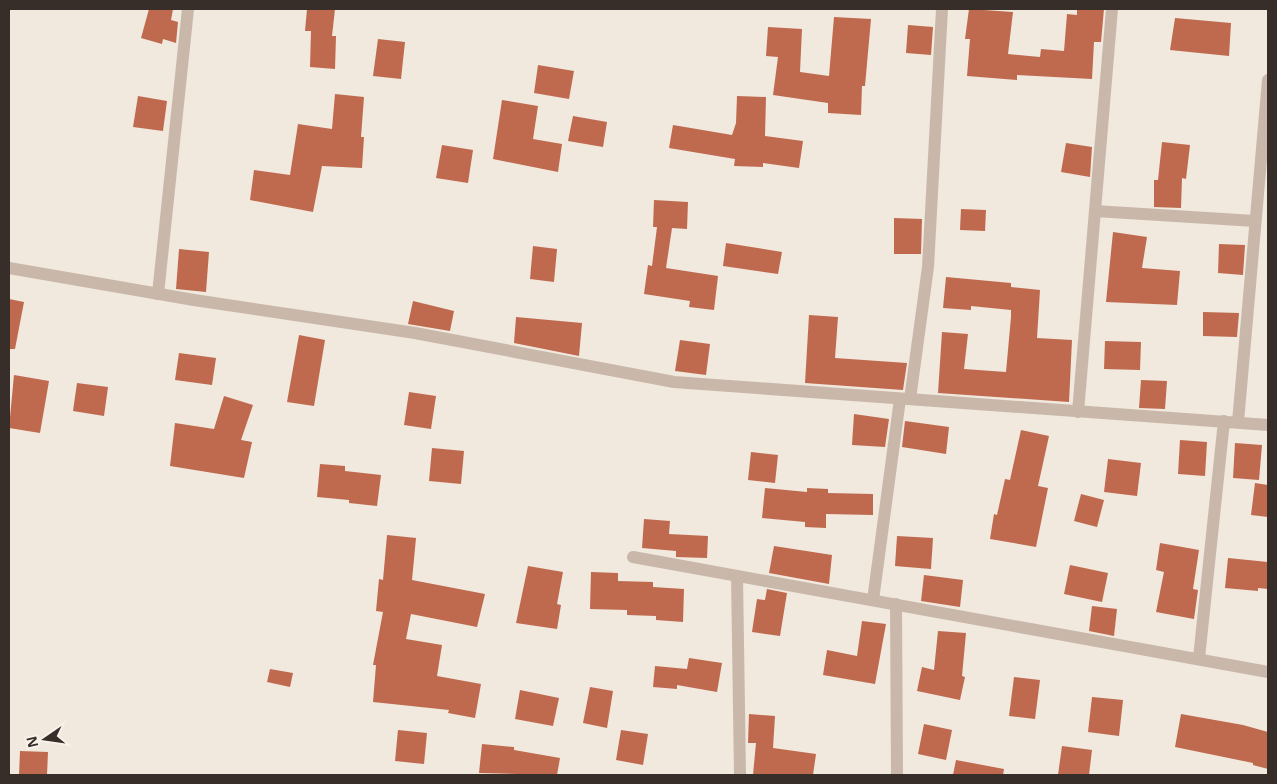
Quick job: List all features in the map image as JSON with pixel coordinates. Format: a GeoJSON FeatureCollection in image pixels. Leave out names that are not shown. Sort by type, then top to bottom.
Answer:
{"type":"FeatureCollection","features":[{"type":"Feature","properties":{"kind":"street"},"geometry":{"type":"LineString","coordinates":[[158,294],[188,9]]}},
{"type":"Feature","properties":{"kind":"street"},"geometry":{"type":"LineString","coordinates":[[1078,412],[1112,9]]}},
{"type":"Feature","properties":{"kind":"street"},"geometry":{"type":"LineString","coordinates":[[873,600],[928,267],[939,10]]}},
{"type":"Feature","properties":{"kind":"street"},"geometry":{"type":"LineString","coordinates":[[1238,422],[1255,220],[1265,151],[1268,80]]}},
{"type":"Feature","properties":{"kind":"street"},"geometry":{"type":"LineString","coordinates":[[1095,210],[1255,220]]}},
{"type":"Feature","properties":{"kind":"street"},"geometry":{"type":"LineString","coordinates":[[9,268],[158,294],[415,334],[674,382],[1268,424]]}},
{"type":"Feature","properties":{"kind":"street"},"geometry":{"type":"LineString","coordinates":[[1199,658],[1224,422]]}},
{"type":"Feature","properties":{"kind":"street"},"geometry":{"type":"LineString","coordinates":[[633,557],[1268,672]]}},
{"type":"Feature","properties":{"kind":"street"},"geometry":{"type":"LineString","coordinates":[[737,576],[740,775]]}},
{"type":"Feature","properties":{"kind":"street"},"geometry":{"type":"LineString","coordinates":[[896,604],[897,775]]}},
{"type":"Feature","properties":{"kind":"building"},"geometry":{"type":"Polygon","coordinates":[[[149,9],[173,9],[171,20],[178,22],[176,43],[163,39],[162,44],[141,38],[149,9]]]}},
{"type":"Feature","properties":{"kind":"building"},"geometry":{"type":"Polygon","coordinates":[[[307,9],[335,9],[332,36],[336,36],[335,69],[310,67],[311,31],[305,31],[307,9]]]}},
{"type":"Feature","properties":{"kind":"building"},"geometry":{"type":"Polygon","coordinates":[[[969,9],[1013,12],[1008,54],[1040,57],[1041,49],[1064,51],[1067,14],[1077,15],[1077,9],[1104,9],[1101,42],[1094,42],[1092,79],[1017,75],[1017,80],[967,76],[970,39],[965,39],[969,9]]]}},
{"type":"Feature","properties":{"kind":"building"},"geometry":{"type":"Polygon","coordinates":[[[834,17],[871,19],[865,86],[862,86],[861,115],[828,113],[828,103],[773,95],[778,57],[766,56],[768,27],[802,29],[800,72],[829,76],[834,17]]]}},
{"type":"Feature","properties":{"kind":"building"},"geometry":{"type":"Polygon","coordinates":[[[1175,18],[1231,23],[1229,56],[1170,50],[1175,18]]]}},
{"type":"Feature","properties":{"kind":"building"},"geometry":{"type":"Polygon","coordinates":[[[908,25],[933,27],[931,55],[906,53],[908,25]]]}},
{"type":"Feature","properties":{"kind":"building"},"geometry":{"type":"Polygon","coordinates":[[[378,39],[405,42],[401,79],[373,76],[378,39]]]}},
{"type":"Feature","properties":{"kind":"building"},"geometry":{"type":"Polygon","coordinates":[[[538,65],[574,71],[569,99],[534,93],[538,65]]]}},
{"type":"Feature","properties":{"kind":"building"},"geometry":{"type":"Polygon","coordinates":[[[335,94],[364,97],[361,137],[364,137],[362,168],[322,166],[313,212],[250,200],[254,170],[290,175],[298,124],[332,129],[335,94]]]}},
{"type":"Feature","properties":{"kind":"building"},"geometry":{"type":"Polygon","coordinates":[[[138,96],[167,101],[163,131],[133,127],[138,96]]]}},
{"type":"Feature","properties":{"kind":"building"},"geometry":{"type":"Polygon","coordinates":[[[737,96],[766,97],[765,136],[803,141],[799,168],[763,163],[763,167],[734,166],[735,159],[669,148],[673,125],[732,135],[736,123],[737,96]]]}},
{"type":"Feature","properties":{"kind":"building"},"geometry":{"type":"Polygon","coordinates":[[[502,100],[538,106],[533,139],[562,144],[558,172],[493,159],[502,100]]]}},
{"type":"Feature","properties":{"kind":"building"},"geometry":{"type":"Polygon","coordinates":[[[573,116],[607,122],[603,147],[568,141],[573,116]]]}},
{"type":"Feature","properties":{"kind":"building"},"geometry":{"type":"Polygon","coordinates":[[[1162,142],[1190,145],[1186,179],[1182,178],[1181,208],[1154,207],[1154,180],[1158,180],[1162,142]]]}},
{"type":"Feature","properties":{"kind":"building"},"geometry":{"type":"Polygon","coordinates":[[[1066,143],[1092,147],[1090,177],[1061,172],[1066,143]]]}},
{"type":"Feature","properties":{"kind":"building"},"geometry":{"type":"Polygon","coordinates":[[[442,145],[473,150],[468,183],[436,178],[442,145]]]}},
{"type":"Feature","properties":{"kind":"building"},"geometry":{"type":"Polygon","coordinates":[[[654,200],[688,202],[687,229],[672,228],[666,268],[718,276],[714,310],[689,307],[690,301],[644,294],[648,265],[652,266],[657,227],[653,227],[654,200]]]}},
{"type":"Feature","properties":{"kind":"building"},"geometry":{"type":"Polygon","coordinates":[[[961,209],[986,210],[985,231],[960,230],[961,209]]]}},
{"type":"Feature","properties":{"kind":"building"},"geometry":{"type":"Polygon","coordinates":[[[894,218],[922,219],[921,254],[894,254],[894,218]]]}},
{"type":"Feature","properties":{"kind":"building"},"geometry":{"type":"Polygon","coordinates":[[[1113,232],[1147,237],[1142,268],[1180,271],[1177,305],[1106,302],[1113,232]]]}},
{"type":"Feature","properties":{"kind":"building"},"geometry":{"type":"Polygon","coordinates":[[[726,243],[782,252],[778,274],[723,266],[726,243]]]}},
{"type":"Feature","properties":{"kind":"building"},"geometry":{"type":"Polygon","coordinates":[[[1219,244],[1245,245],[1243,275],[1218,273],[1219,244]]]}},
{"type":"Feature","properties":{"kind":"building"},"geometry":{"type":"Polygon","coordinates":[[[533,246],[557,249],[554,282],[530,279],[533,246]]]}},
{"type":"Feature","properties":{"kind":"building"},"geometry":{"type":"Polygon","coordinates":[[[179,249],[209,252],[206,292],[176,289],[179,249]]]}},
{"type":"Feature","properties":{"kind":"building"},"geometry":{"type":"Polygon","coordinates":[[[946,277],[1011,283],[1011,287],[1040,290],[1037,338],[1072,340],[1069,402],[938,393],[942,332],[968,334],[964,369],[1006,372],[1011,317],[1011,310],[971,306],[971,310],[943,308],[946,277]]]}},
{"type":"Feature","properties":{"kind":"building"},"geometry":{"type":"Polygon","coordinates":[[[9,299],[24,302],[15,349],[9,349],[9,299]]]}},
{"type":"Feature","properties":{"kind":"building"},"geometry":{"type":"Polygon","coordinates":[[[413,301],[454,311],[450,331],[408,324],[413,301]]]}},
{"type":"Feature","properties":{"kind":"building"},"geometry":{"type":"Polygon","coordinates":[[[1203,312],[1239,313],[1237,337],[1203,336],[1203,312]]]}},
{"type":"Feature","properties":{"kind":"building"},"geometry":{"type":"Polygon","coordinates":[[[809,315],[838,317],[835,358],[907,363],[903,390],[805,383],[809,315]]]}},
{"type":"Feature","properties":{"kind":"building"},"geometry":{"type":"Polygon","coordinates":[[[516,317],[582,323],[579,356],[514,343],[516,317]]]}},
{"type":"Feature","properties":{"kind":"building"},"geometry":{"type":"Polygon","coordinates":[[[299,335],[325,340],[314,406],[287,402],[299,335]]]}},
{"type":"Feature","properties":{"kind":"building"},"geometry":{"type":"Polygon","coordinates":[[[680,340],[710,344],[706,375],[675,371],[680,340]]]}},
{"type":"Feature","properties":{"kind":"building"},"geometry":{"type":"Polygon","coordinates":[[[1105,341],[1141,342],[1140,370],[1104,369],[1105,341]]]}},
{"type":"Feature","properties":{"kind":"building"},"geometry":{"type":"Polygon","coordinates":[[[179,353],[216,358],[212,385],[175,380],[179,353]]]}},
{"type":"Feature","properties":{"kind":"building"},"geometry":{"type":"Polygon","coordinates":[[[14,375],[49,381],[40,433],[9,428],[14,375]]]}},
{"type":"Feature","properties":{"kind":"building"},"geometry":{"type":"Polygon","coordinates":[[[1141,380],[1167,381],[1165,409],[1139,408],[1141,380]]]}},
{"type":"Feature","properties":{"kind":"building"},"geometry":{"type":"Polygon","coordinates":[[[77,383],[108,387],[104,416],[73,411],[77,383]]]}},
{"type":"Feature","properties":{"kind":"building"},"geometry":{"type":"Polygon","coordinates":[[[409,392],[436,396],[431,429],[404,425],[409,392]]]}},
{"type":"Feature","properties":{"kind":"building"},"geometry":{"type":"Polygon","coordinates":[[[224,396],[253,405],[241,440],[252,442],[244,478],[170,466],[175,423],[214,429],[224,396]]]}},
{"type":"Feature","properties":{"kind":"building"},"geometry":{"type":"Polygon","coordinates":[[[854,414],[889,419],[885,447],[852,445],[854,414]]]}},
{"type":"Feature","properties":{"kind":"building"},"geometry":{"type":"Polygon","coordinates":[[[905,421],[949,427],[946,454],[902,447],[905,421]]]}},
{"type":"Feature","properties":{"kind":"building"},"geometry":{"type":"Polygon","coordinates":[[[1021,430],[1049,436],[1038,486],[1048,488],[1036,547],[990,539],[994,514],[997,515],[1005,479],[1010,480],[1021,430]]]}},
{"type":"Feature","properties":{"kind":"building"},"geometry":{"type":"Polygon","coordinates":[[[1180,440],[1207,442],[1205,476],[1178,474],[1180,440]]]}},
{"type":"Feature","properties":{"kind":"building"},"geometry":{"type":"Polygon","coordinates":[[[1235,443],[1262,445],[1259,480],[1233,478],[1235,443]]]}},
{"type":"Feature","properties":{"kind":"building"},"geometry":{"type":"Polygon","coordinates":[[[432,448],[464,451],[461,484],[429,481],[432,448]]]}},
{"type":"Feature","properties":{"kind":"building"},"geometry":{"type":"Polygon","coordinates":[[[751,452],[778,455],[775,483],[748,480],[751,452]]]}},
{"type":"Feature","properties":{"kind":"building"},"geometry":{"type":"Polygon","coordinates":[[[1108,459],[1141,463],[1137,496],[1104,492],[1108,459]]]}},
{"type":"Feature","properties":{"kind":"building"},"geometry":{"type":"Polygon","coordinates":[[[320,464],[345,466],[345,471],[381,475],[377,506],[349,503],[349,500],[317,497],[320,464]]]}},
{"type":"Feature","properties":{"kind":"building"},"geometry":{"type":"Polygon","coordinates":[[[1255,483],[1268,485],[1268,517],[1251,515],[1255,483]]]}},
{"type":"Feature","properties":{"kind":"building"},"geometry":{"type":"Polygon","coordinates":[[[765,488],[807,492],[807,488],[828,489],[828,493],[873,494],[873,515],[826,514],[826,528],[805,527],[805,522],[762,518],[765,488]]]}},
{"type":"Feature","properties":{"kind":"building"},"geometry":{"type":"Polygon","coordinates":[[[1081,494],[1104,500],[1097,527],[1074,521],[1081,494]]]}},
{"type":"Feature","properties":{"kind":"building"},"geometry":{"type":"Polygon","coordinates":[[[644,519],[670,521],[669,534],[708,536],[707,558],[676,557],[676,551],[642,548],[644,519]]]}},
{"type":"Feature","properties":{"kind":"building"},"geometry":{"type":"Polygon","coordinates":[[[387,535],[416,538],[412,580],[485,594],[477,627],[411,614],[406,639],[442,645],[437,676],[481,684],[475,718],[448,713],[449,710],[373,702],[376,665],[373,665],[383,612],[376,611],[379,579],[383,580],[387,535]]]}},
{"type":"Feature","properties":{"kind":"building"},"geometry":{"type":"Polygon","coordinates":[[[897,536],[933,538],[931,569],[895,566],[897,536]]]}},
{"type":"Feature","properties":{"kind":"building"},"geometry":{"type":"Polygon","coordinates":[[[1160,543],[1199,550],[1193,589],[1198,590],[1194,619],[1156,612],[1164,572],[1156,570],[1160,543]]]}},
{"type":"Feature","properties":{"kind":"building"},"geometry":{"type":"Polygon","coordinates":[[[774,546],[832,555],[829,584],[769,573],[774,546]]]}},
{"type":"Feature","properties":{"kind":"building"},"geometry":{"type":"Polygon","coordinates":[[[1228,558],[1268,562],[1268,589],[1258,588],[1258,591],[1225,588],[1228,558]]]}},
{"type":"Feature","properties":{"kind":"building"},"geometry":{"type":"Polygon","coordinates":[[[1070,565],[1108,573],[1102,602],[1064,594],[1070,565]]]}},
{"type":"Feature","properties":{"kind":"building"},"geometry":{"type":"Polygon","coordinates":[[[528,566],[563,572],[557,604],[561,605],[557,629],[516,623],[528,566]]]}},
{"type":"Feature","properties":{"kind":"building"},"geometry":{"type":"Polygon","coordinates":[[[591,572],[618,573],[618,581],[653,582],[653,587],[684,589],[683,622],[656,620],[656,616],[627,615],[627,610],[590,609],[591,572]]]}},
{"type":"Feature","properties":{"kind":"building"},"geometry":{"type":"Polygon","coordinates":[[[924,575],[963,580],[960,607],[921,601],[924,575]]]}},
{"type":"Feature","properties":{"kind":"building"},"geometry":{"type":"Polygon","coordinates":[[[767,589],[787,593],[780,636],[752,632],[757,599],[765,600],[767,589]]]}},
{"type":"Feature","properties":{"kind":"building"},"geometry":{"type":"Polygon","coordinates":[[[1092,606],[1117,609],[1114,636],[1089,631],[1092,606]]]}},
{"type":"Feature","properties":{"kind":"building"},"geometry":{"type":"Polygon","coordinates":[[[862,621],[886,624],[875,684],[823,675],[827,650],[857,656],[862,621]]]}},
{"type":"Feature","properties":{"kind":"building"},"geometry":{"type":"Polygon","coordinates":[[[938,631],[966,633],[962,676],[965,677],[960,700],[917,691],[922,667],[934,670],[938,631]]]}},
{"type":"Feature","properties":{"kind":"building"},"geometry":{"type":"Polygon","coordinates":[[[689,658],[722,663],[717,692],[677,685],[677,689],[653,687],[655,666],[687,669],[689,658]]]}},
{"type":"Feature","properties":{"kind":"building"},"geometry":{"type":"Polygon","coordinates":[[[270,669],[293,673],[290,687],[267,682],[270,669]]]}},
{"type":"Feature","properties":{"kind":"building"},"geometry":{"type":"Polygon","coordinates":[[[1014,677],[1040,680],[1035,719],[1009,716],[1014,677]]]}},
{"type":"Feature","properties":{"kind":"building"},"geometry":{"type":"Polygon","coordinates":[[[590,687],[613,691],[607,728],[583,723],[590,687]]]}},
{"type":"Feature","properties":{"kind":"building"},"geometry":{"type":"Polygon","coordinates":[[[520,690],[559,698],[553,726],[515,719],[520,690]]]}},
{"type":"Feature","properties":{"kind":"building"},"geometry":{"type":"Polygon","coordinates":[[[1092,697],[1123,700],[1119,736],[1088,732],[1092,697]]]}},
{"type":"Feature","properties":{"kind":"building"},"geometry":{"type":"Polygon","coordinates":[[[749,714],[775,716],[773,748],[816,754],[813,775],[753,775],[756,743],[748,743],[749,714]]]}},
{"type":"Feature","properties":{"kind":"building"},"geometry":{"type":"Polygon","coordinates":[[[1181,714],[1243,725],[1268,732],[1268,769],[1253,765],[1253,763],[1175,747],[1181,714]]]}},
{"type":"Feature","properties":{"kind":"building"},"geometry":{"type":"Polygon","coordinates":[[[924,724],[952,730],[946,760],[918,754],[924,724]]]}},
{"type":"Feature","properties":{"kind":"building"},"geometry":{"type":"Polygon","coordinates":[[[398,730],[427,733],[424,764],[395,761],[398,730]]]}},
{"type":"Feature","properties":{"kind":"building"},"geometry":{"type":"Polygon","coordinates":[[[621,730],[648,734],[643,765],[616,760],[621,730]]]}},
{"type":"Feature","properties":{"kind":"building"},"geometry":{"type":"Polygon","coordinates":[[[482,744],[514,747],[514,750],[560,758],[557,775],[479,773],[482,744]]]}},
{"type":"Feature","properties":{"kind":"building"},"geometry":{"type":"Polygon","coordinates":[[[1062,746],[1092,750],[1089,775],[1058,775],[1062,746]]]}},
{"type":"Feature","properties":{"kind":"building"},"geometry":{"type":"Polygon","coordinates":[[[20,751],[48,752],[47,775],[19,775],[20,751]]]}},
{"type":"Feature","properties":{"kind":"building"},"geometry":{"type":"Polygon","coordinates":[[[956,760],[1004,769],[1003,775],[953,775],[956,760]]]}}]}
